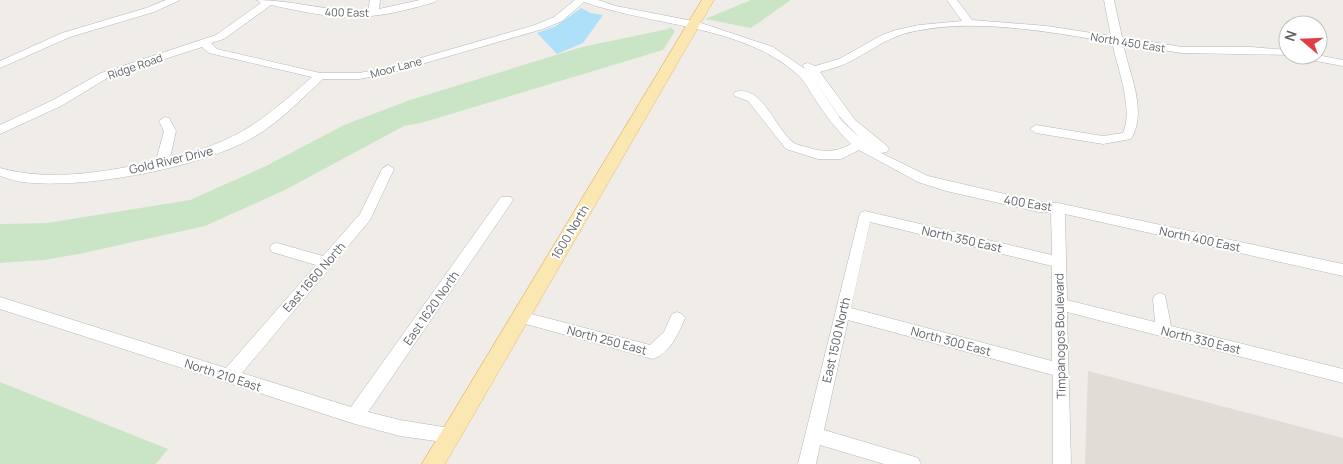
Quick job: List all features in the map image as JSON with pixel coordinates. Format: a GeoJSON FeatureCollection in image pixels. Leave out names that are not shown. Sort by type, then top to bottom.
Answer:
{"type":"FeatureCollection","features":[{"type":"Feature","properties":{"kind":"main road","name":"1600 North"},"geometry":{"type":"LineString","coordinates":[[433,464],[708,0]]}},
{"type":"Feature","properties":{"kind":"street"},"geometry":{"type":"LineString","coordinates":[[0,65],[66,35],[150,10],[175,0]]}},
{"type":"Feature","properties":{"kind":"street"},"geometry":{"type":"LineString","coordinates":[[374,13],[375,0]]}},
{"type":"Feature","properties":{"kind":"street","name":"400 East"},"geometry":{"type":"LineString","coordinates":[[265,1],[330,13],[374,13],[390,11],[432,0]]}},
{"type":"Feature","properties":{"kind":"street","name":"Moor Lane"},"geometry":{"type":"LineString","coordinates":[[204,43],[214,50],[320,76],[347,77],[372,74],[539,27],[558,19],[581,0]]}},
{"type":"Feature","properties":{"kind":"street"},"geometry":{"type":"LineString","coordinates":[[952,0],[969,23]]}},
{"type":"Feature","properties":{"kind":"street"},"geometry":{"type":"LineString","coordinates":[[1036,129],[1104,140],[1127,136],[1132,128],[1132,102],[1123,71],[1119,41],[1109,0]]}},
{"type":"Feature","properties":{"kind":"street","name":"Ridge Road"},"geometry":{"type":"LineString","coordinates":[[0,130],[57,103],[105,76],[226,34],[265,1]]}},
{"type":"Feature","properties":{"kind":"street","name":"400 East"},"geometry":{"type":"LineString","coordinates":[[593,1],[694,24],[769,48],[808,72],[838,124],[863,142],[878,158],[931,182],[1040,207],[1058,208]]}},
{"type":"Feature","properties":{"kind":"street","name":"North 450 East"},"geometry":{"type":"LineString","coordinates":[[808,72],[843,61],[900,32],[918,28],[969,23],[1047,29],[1182,50],[1251,50],[1278,52]]}},
{"type":"Feature","properties":{"kind":"street"},"geometry":{"type":"LineString","coordinates":[[1328,60],[1343,63]]}},
{"type":"Feature","properties":{"kind":"street","name":"Gold River Drive"},"geometry":{"type":"LineString","coordinates":[[0,172],[12,178],[74,179],[203,155],[238,141],[268,122],[320,76]]}},
{"type":"Feature","properties":{"kind":"street"},"geometry":{"type":"LineString","coordinates":[[739,94],[752,98],[790,146],[818,155],[841,154],[863,142]]}},
{"type":"Feature","properties":{"kind":"street"},"geometry":{"type":"LineString","coordinates":[[162,164],[170,132],[165,121]]}},
{"type":"Feature","properties":{"kind":"street","name":"East 1660 North"},"geometry":{"type":"LineString","coordinates":[[228,377],[366,217],[388,169]]}},
{"type":"Feature","properties":{"kind":"street","name":"East 1620 North"},"geometry":{"type":"LineString","coordinates":[[355,416],[506,200]]}},
{"type":"Feature","properties":{"kind":"street","name":"Timpanogos Boulevard"},"geometry":{"type":"LineString","coordinates":[[1058,208],[1062,464]]}},
{"type":"Feature","properties":{"kind":"street","name":"North 400 East"},"geometry":{"type":"LineString","coordinates":[[1058,208],[1343,270]]}},
{"type":"Feature","properties":{"kind":"street","name":"North 350 East"},"geometry":{"type":"LineString","coordinates":[[865,216],[1058,262]]}},
{"type":"Feature","properties":{"kind":"street","name":"East 1500 North"},"geometry":{"type":"LineString","coordinates":[[807,464],[865,216]]}},
{"type":"Feature","properties":{"kind":"street"},"geometry":{"type":"LineString","coordinates":[[277,248],[326,262]]}},
{"type":"Feature","properties":{"kind":"street"},"geometry":{"type":"LineString","coordinates":[[1160,299],[1164,330]]}},
{"type":"Feature","properties":{"kind":"street","name":"North 210 East"},"geometry":{"type":"LineString","coordinates":[[0,303],[355,416],[400,428],[450,435]]}},
{"type":"Feature","properties":{"kind":"street","name":"North 330 East"},"geometry":{"type":"LineString","coordinates":[[1059,304],[1343,376]]}},
{"type":"Feature","properties":{"kind":"street","name":"North 300 East"},"geometry":{"type":"LineString","coordinates":[[843,312],[1060,370]]}},
{"type":"Feature","properties":{"kind":"street","name":"North 250 East"},"geometry":{"type":"LineString","coordinates":[[520,317],[653,352],[670,336],[677,318]]}},
{"type":"Feature","properties":{"kind":"street"},"geometry":{"type":"LineString","coordinates":[[814,435],[912,464]]}},
{"type":"Feature","properties":{"kind":"shaded area"},"geometry":{"type":"Polygon","coordinates":[[[1088,371],[1343,438],[1343,464],[1085,464],[1088,371]]]}},
{"type":"Feature","properties":{"kind":"green space"},"geometry":{"type":"Polygon","coordinates":[[[751,0],[791,0],[751,28],[705,19],[751,0]]]}},
{"type":"Feature","properties":{"kind":"green space"},"geometry":{"type":"Polygon","coordinates":[[[670,27],[675,31],[663,50],[421,123],[404,126],[285,190],[205,226],[79,254],[44,260],[0,263],[0,224],[47,223],[190,200],[266,166],[344,125],[410,100],[582,47],[668,29],[670,27]]]}},
{"type":"Feature","properties":{"kind":"green space"},"geometry":{"type":"Polygon","coordinates":[[[0,382],[168,449],[156,464],[0,464],[0,382]]]}},
{"type":"Feature","properties":{"kind":"water"},"geometry":{"type":"Polygon","coordinates":[[[581,8],[591,13],[603,15],[583,43],[557,54],[537,33],[556,26],[581,8]]]}}]}
